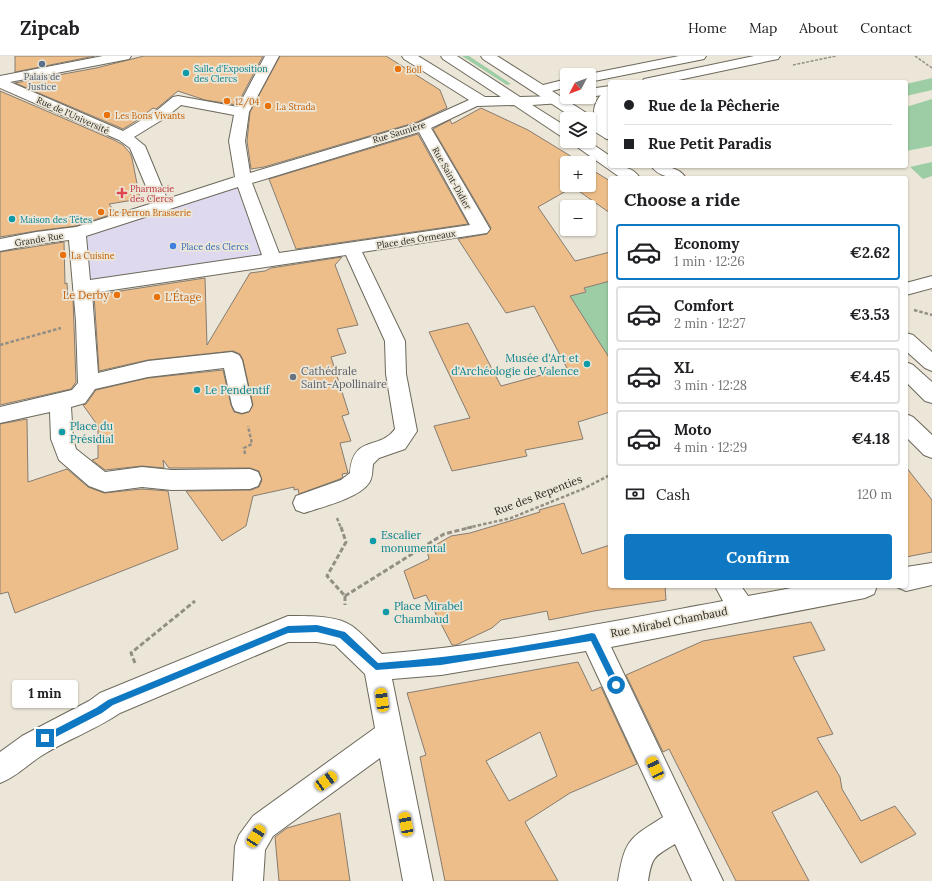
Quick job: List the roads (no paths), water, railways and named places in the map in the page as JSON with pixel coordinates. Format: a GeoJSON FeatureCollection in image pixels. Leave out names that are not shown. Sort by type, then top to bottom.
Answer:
{"type":"FeatureCollection","features":[{"type":"Feature","properties":{"kind":"street"},"geometry":{"type":"LineString","coordinates":[[0,80],[124,56]]}},
{"type":"Feature","properties":{"kind":"street"},"geometry":{"type":"LineString","coordinates":[[82,288],[272,259],[243,180],[237,141],[242,112],[272,56]]}},
{"type":"Feature","properties":{"kind":"street"},"geometry":{"type":"LineString","coordinates":[[409,56],[481,101]]}},
{"type":"Feature","properties":{"kind":"street"},"geometry":{"type":"LineString","coordinates":[[448,56],[560,129]]}},
{"type":"Feature","properties":{"kind":"street"},"geometry":{"type":"LineString","coordinates":[[488,56],[541,90],[560,97]]}},
{"type":"Feature","properties":{"kind":"street"},"geometry":{"type":"LineString","coordinates":[[596,77],[699,56]]}},
{"type":"Feature","properties":{"kind":"street"},"geometry":{"type":"LineString","coordinates":[[659,80],[773,56]]}},
{"type":"Feature","properties":{"kind":"street","name":"Rue de l'Université"},"geometry":{"type":"LineString","coordinates":[[0,83],[124,137],[137,146],[162,206]]}},
{"type":"Feature","properties":{"kind":"street"},"geometry":{"type":"LineString","coordinates":[[541,90],[560,85]]}},
{"type":"Feature","properties":{"kind":"street"},"geometry":{"type":"LineString","coordinates":[[596,92],[608,90]]}},
{"type":"Feature","properties":{"kind":"street"},"geometry":{"type":"LineString","coordinates":[[608,97],[601,106],[600,116],[608,131]]}},
{"type":"Feature","properties":{"kind":"street","name":"Rue Saunière"},"geometry":{"type":"LineString","coordinates":[[162,206],[423,126],[470,103],[481,101],[505,102],[515,100],[560,98]]}},
{"type":"Feature","properties":{"kind":"street"},"geometry":{"type":"LineString","coordinates":[[124,137],[160,115],[178,100],[242,112]]}},
{"type":"Feature","properties":{"kind":"street"},"geometry":{"type":"LineString","coordinates":[[569,104],[577,112]]}},
{"type":"Feature","properties":{"kind":"street","name":"Rue Saint-Didier"},"geometry":{"type":"LineString","coordinates":[[423,126],[480,229]]}},
{"type":"Feature","properties":{"kind":"street"},"geometry":{"type":"LineString","coordinates":[[596,126],[608,134]]}},
{"type":"Feature","properties":{"kind":"street"},"geometry":{"type":"LineString","coordinates":[[588,148],[608,162]]}},
{"type":"Feature","properties":{"kind":"street"},"geometry":{"type":"LineString","coordinates":[[617,168],[629,176]]}},
{"type":"Feature","properties":{"kind":"street"},"geometry":{"type":"LineString","coordinates":[[662,168],[675,176]]}},
{"type":"Feature","properties":{"kind":"street"},"geometry":{"type":"LineString","coordinates":[[0,415],[60,402],[78,397],[83,392],[88,383],[77,233],[162,206]]}},
{"type":"Feature","properties":{"kind":"street","name":"Place des Ormeaux"},"geometry":{"type":"LineString","coordinates":[[272,259],[352,249],[480,229]]}},
{"type":"Feature","properties":{"kind":"street","name":"Grande Rue"},"geometry":{"type":"LineString","coordinates":[[0,245],[36,238],[77,233]]}},
{"type":"Feature","properties":{"kind":"street"},"geometry":{"type":"LineString","coordinates":[[304,503],[349,487],[360,477],[362,461],[371,452],[397,443],[406,431],[396,374],[395,341],[352,249]]}},
{"type":"Feature","properties":{"kind":"street"},"geometry":{"type":"LineString","coordinates":[[908,288],[932,282]]}},
{"type":"Feature","properties":{"kind":"street"},"geometry":{"type":"LineString","coordinates":[[908,334],[928,359]]}},
{"type":"Feature","properties":{"kind":"street"},"geometry":{"type":"LineString","coordinates":[[908,342],[928,359]]}},
{"type":"Feature","properties":{"kind":"street"},"geometry":{"type":"LineString","coordinates":[[88,383],[148,369],[232,360],[242,405]]}},
{"type":"Feature","properties":{"kind":"street"},"geometry":{"type":"LineString","coordinates":[[908,372],[932,395]]}},
{"type":"Feature","properties":{"kind":"street"},"geometry":{"type":"LineString","coordinates":[[60,402],[64,447],[67,454],[97,479],[105,482],[142,477],[239,485]]}},
{"type":"Feature","properties":{"kind":"street"},"geometry":{"type":"LineString","coordinates":[[908,425],[932,450]]}},
{"type":"Feature","properties":{"kind":"street"},"geometry":{"type":"LineString","coordinates":[[908,579],[932,574]]}},
{"type":"Feature","properties":{"kind":"street"},"geometry":{"type":"LineString","coordinates":[[728,588],[742,608]]}},
{"type":"Feature","properties":{"kind":"street","name":"Rue Mirabel Chambaud"},"geometry":{"type":"LineString","coordinates":[[376,666],[441,662],[569,642],[854,588]]}},
{"type":"Feature","properties":{"kind":"street"},"geometry":{"type":"LineString","coordinates":[[0,769],[32,746],[99,711],[110,703],[288,629],[317,629],[342,634],[376,666],[418,881]]}},
{"type":"Feature","properties":{"kind":"street"},"geometry":{"type":"LineString","coordinates":[[592,637],[708,881]]}},
{"type":"Feature","properties":{"kind":"street"},"geometry":{"type":"LineString","coordinates":[[248,881],[250,846],[263,826],[389,735]]}},
{"type":"Feature","properties":{"kind":"street"},"geometry":{"type":"LineString","coordinates":[[633,881],[637,856],[647,844],[681,823]]}},
{"type":"Feature","properties":{"kind":"place","name":"Palais de Justice"},"geometry":{"type":"Point","coordinates":[42,64]}},
{"type":"Feature","properties":{"kind":"place","name":"Boll"},"geometry":{"type":"Point","coordinates":[398,69]}},
{"type":"Feature","properties":{"kind":"place","name":"Salle d'Exposition des Clercs"},"geometry":{"type":"Point","coordinates":[186,73]}},
{"type":"Feature","properties":{"kind":"place","name":"12/04"},"geometry":{"type":"Point","coordinates":[227,101]}},
{"type":"Feature","properties":{"kind":"place","name":"La Strada"},"geometry":{"type":"Point","coordinates":[268,106]}},
{"type":"Feature","properties":{"kind":"place","name":"Les Bons Vivants"},"geometry":{"type":"Point","coordinates":[107,115]}},
{"type":"Feature","properties":{"kind":"place","name":"Pharmacie des Clercs"},"geometry":{"type":"Point","coordinates":[122,193]}},
{"type":"Feature","properties":{"kind":"place","name":"Le Perron Brasserie"},"geometry":{"type":"Point","coordinates":[101,212]}},
{"type":"Feature","properties":{"kind":"place","name":"Maison des Têtes"},"geometry":{"type":"Point","coordinates":[12,219]}},
{"type":"Feature","properties":{"kind":"place","name":"Place des Clercs"},"geometry":{"type":"Point","coordinates":[173,246]}},
{"type":"Feature","properties":{"kind":"place","name":"La Cuisine"},"geometry":{"type":"Point","coordinates":[63,255]}},
{"type":"Feature","properties":{"kind":"place","name":"Le Derby"},"geometry":{"type":"Point","coordinates":[117,295]}},
{"type":"Feature","properties":{"kind":"place","name":"L'Étage"},"geometry":{"type":"Point","coordinates":[157,297]}},
{"type":"Feature","properties":{"kind":"place","name":"Musée d'Art et d'Archéologie de Valence"},"geometry":{"type":"Point","coordinates":[587,364]}},
{"type":"Feature","properties":{"kind":"place","name":"Cathédrale Saint-Apollinaire"},"geometry":{"type":"Point","coordinates":[293,377]}},
{"type":"Feature","properties":{"kind":"place","name":"Le Pendentif"},"geometry":{"type":"Point","coordinates":[197,390]}},
{"type":"Feature","properties":{"kind":"place","name":"Place du Présidial"},"geometry":{"type":"Point","coordinates":[62,432]}},
{"type":"Feature","properties":{"kind":"place","name":"Escalier monumental"},"geometry":{"type":"Point","coordinates":[373,541]}},
{"type":"Feature","properties":{"kind":"place","name":"Place Mirabel Chambaud"},"geometry":{"type":"Point","coordinates":[386,612]}}]}
